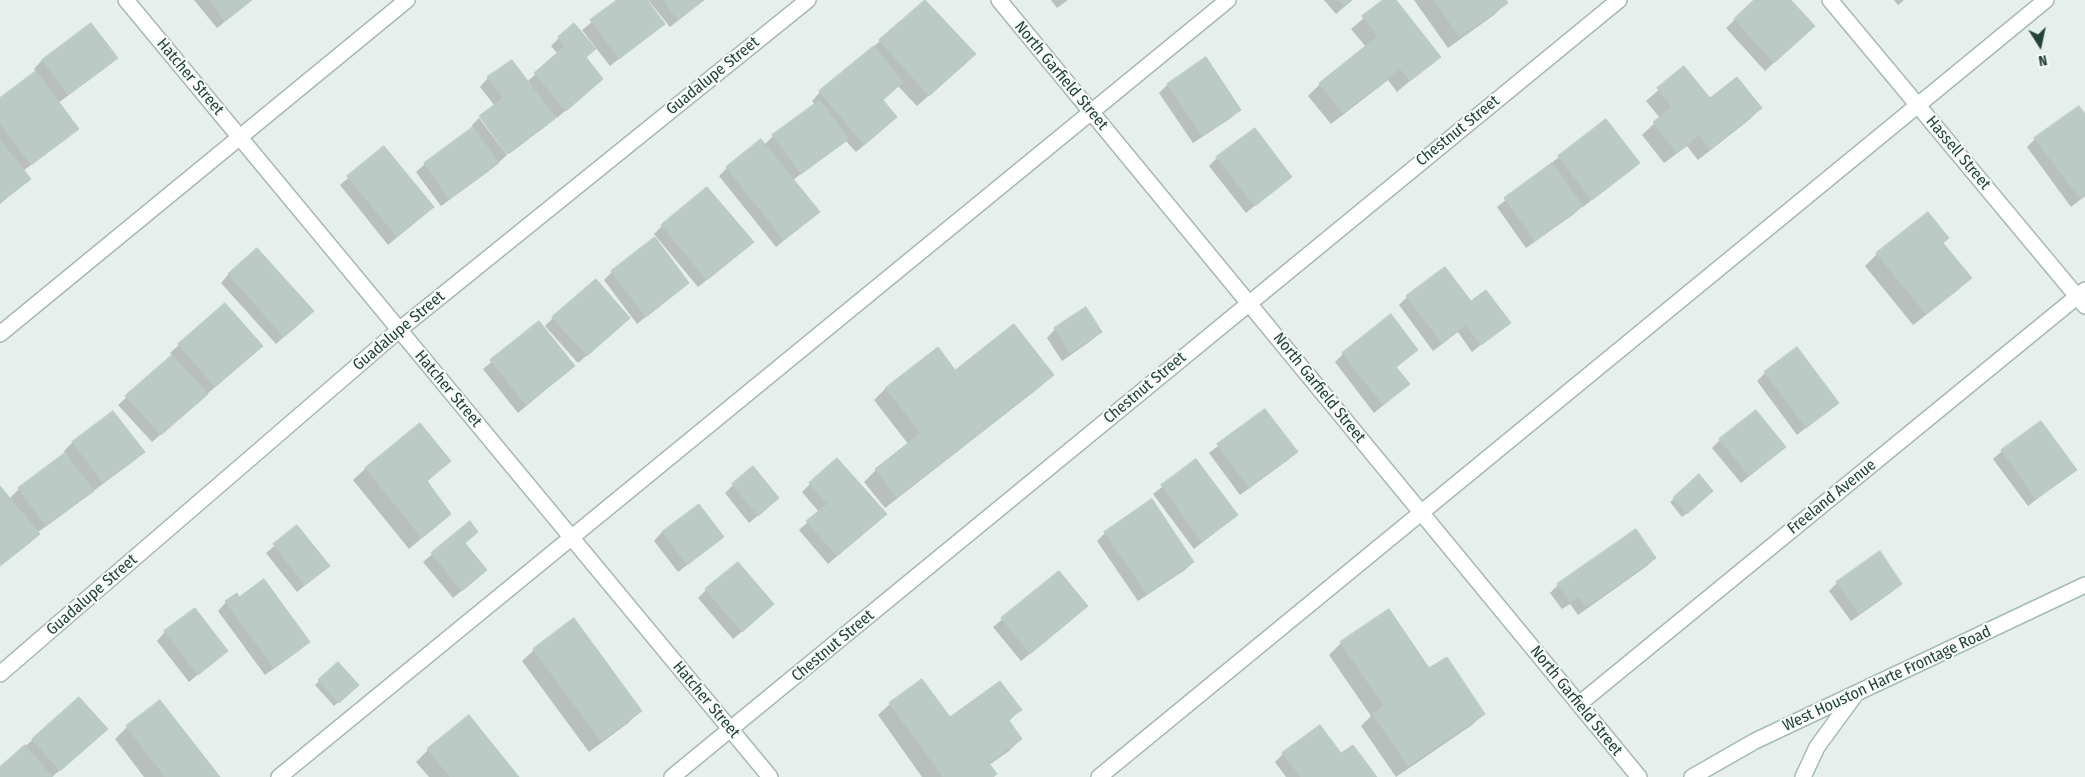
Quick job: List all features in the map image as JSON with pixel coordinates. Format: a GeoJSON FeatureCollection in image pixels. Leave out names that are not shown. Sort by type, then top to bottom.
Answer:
{"type":"FeatureCollection","features":[{"type":"Feature","properties":{"kind":"street","name":"Hatcher Street"},"geometry":{"type":"LineString","coordinates":[[126,0],[770,777]]}},
{"type":"Feature","properties":{"kind":"street"},"geometry":{"type":"LineString","coordinates":[[0,334],[407,0]]}},
{"type":"Feature","properties":{"kind":"street","name":"Guadalupe Street"},"geometry":{"type":"LineString","coordinates":[[0,674],[399,330],[808,0]]}},
{"type":"Feature","properties":{"kind":"street","name":"North Garfield Street"},"geometry":{"type":"LineString","coordinates":[[999,0],[1639,777]]}},
{"type":"Feature","properties":{"kind":"street"},"geometry":{"type":"LineString","coordinates":[[279,777],[1228,0]]}},
{"type":"Feature","properties":{"kind":"street","name":"Chestnut Street"},"geometry":{"type":"LineString","coordinates":[[672,777],[1619,0]]}},
{"type":"Feature","properties":{"kind":"street","name":"Hassell Street"},"geometry":{"type":"LineString","coordinates":[[1830,0],[2082,297]]}},
{"type":"Feature","properties":{"kind":"street"},"geometry":{"type":"LineString","coordinates":[[1099,777],[2046,0]]}},
{"type":"Feature","properties":{"kind":"street","name":"Freeland Avenue"},"geometry":{"type":"LineString","coordinates":[[1579,704],[2082,297]]}},
{"type":"Feature","properties":{"kind":"street","name":"West Houston Harte Frontage Road"},"geometry":{"type":"LineString","coordinates":[[1692,777],[1756,741],[2085,585]]}},
{"type":"Feature","properties":{"kind":"street"},"geometry":{"type":"LineString","coordinates":[[1803,777],[1817,747],[1856,694]]}},
{"type":"Feature","properties":{"kind":"building"},"geometry":{"type":"Polygon","coordinates":[[[209,0],[252,0],[225,21],[209,0]]]}},
{"type":"Feature","properties":{"kind":"building"},"geometry":{"type":"Polygon","coordinates":[[[617,0],[647,0],[665,24],[619,59],[590,20],[617,0]]]}},
{"type":"Feature","properties":{"kind":"building"},"geometry":{"type":"Polygon","coordinates":[[[663,0],[704,0],[678,20],[663,0]]]}},
{"type":"Feature","properties":{"kind":"building"},"geometry":{"type":"Polygon","coordinates":[[[925,0],[976,54],[929,96],[879,40],[925,0]]]}},
{"type":"Feature","properties":{"kind":"building"},"geometry":{"type":"Polygon","coordinates":[[[1339,0],[1352,0],[1345,6],[1339,0]]]}},
{"type":"Feature","properties":{"kind":"building"},"geometry":{"type":"Polygon","coordinates":[[[1383,0],[1396,0],[1441,57],[1410,81],[1400,69],[1343,113],[1319,83],[1378,36],[1362,16],[1383,0]]]}},
{"type":"Feature","properties":{"kind":"building"},"geometry":{"type":"Polygon","coordinates":[[[1434,0],[1506,0],[1508,3],[1460,37],[1434,0]]]}},
{"type":"Feature","properties":{"kind":"building"},"geometry":{"type":"Polygon","coordinates":[[[1754,0],[1791,0],[1815,26],[1774,63],[1734,19],[1754,0]]]}},
{"type":"Feature","properties":{"kind":"building"},"geometry":{"type":"Polygon","coordinates":[[[91,23],[118,58],[68,95],[42,60],[91,23]]]}},
{"type":"Feature","properties":{"kind":"building"},"geometry":{"type":"Polygon","coordinates":[[[574,23],[596,49],[586,57],[603,79],[566,111],[534,73],[565,46],[558,37],[574,23]]]}},
{"type":"Feature","properties":{"kind":"building"},"geometry":{"type":"Polygon","coordinates":[[[874,46],[903,82],[883,100],[897,117],[864,145],[819,91],[874,46]]]}},
{"type":"Feature","properties":{"kind":"building"},"geometry":{"type":"Polygon","coordinates":[[[1206,57],[1241,110],[1202,136],[1167,84],[1206,57]]]}},
{"type":"Feature","properties":{"kind":"building"},"geometry":{"type":"Polygon","coordinates":[[[512,60],[556,118],[507,154],[479,116],[503,98],[487,77],[512,60]]]}},
{"type":"Feature","properties":{"kind":"building"},"geometry":{"type":"Polygon","coordinates":[[[1684,66],[1710,98],[1737,77],[1762,108],[1710,149],[1699,135],[1677,153],[1653,122],[1672,107],[1657,88],[1684,66]]]}},
{"type":"Feature","properties":{"kind":"building"},"geometry":{"type":"Polygon","coordinates":[[[36,71],[79,129],[31,165],[0,123],[0,98],[36,71]]]}},
{"type":"Feature","properties":{"kind":"building"},"geometry":{"type":"Polygon","coordinates":[[[820,100],[849,139],[801,174],[772,135],[820,100]]]}},
{"type":"Feature","properties":{"kind":"building"},"geometry":{"type":"Polygon","coordinates":[[[2079,106],[2085,114],[2085,196],[2080,199],[2034,138],[2079,106]]]}},
{"type":"Feature","properties":{"kind":"building"},"geometry":{"type":"Polygon","coordinates":[[[1606,119],[1640,163],[1592,200],[1558,156],[1606,119]]]}},
{"type":"Feature","properties":{"kind":"building"},"geometry":{"type":"Polygon","coordinates":[[[473,127],[499,163],[449,199],[424,163],[473,127]]]}},
{"type":"Feature","properties":{"kind":"building"},"geometry":{"type":"Polygon","coordinates":[[[1255,128],[1292,177],[1255,206],[1216,157],[1255,128]]]}},
{"type":"Feature","properties":{"kind":"building"},"geometry":{"type":"Polygon","coordinates":[[[761,139],[820,212],[784,240],[726,167],[761,139]]]}},
{"type":"Feature","properties":{"kind":"building"},"geometry":{"type":"Polygon","coordinates":[[[0,140],[31,179],[0,203],[0,140]]]}},
{"type":"Feature","properties":{"kind":"building"},"geometry":{"type":"Polygon","coordinates":[[[384,146],[434,207],[397,237],[347,176],[384,146]]]}},
{"type":"Feature","properties":{"kind":"building"},"geometry":{"type":"Polygon","coordinates":[[[1552,163],[1583,206],[1535,241],[1504,198],[1552,163]]]}},
{"type":"Feature","properties":{"kind":"building"},"geometry":{"type":"Polygon","coordinates":[[[707,187],[754,242],[707,280],[661,225],[707,187]]]}},
{"type":"Feature","properties":{"kind":"building"},"geometry":{"type":"Polygon","coordinates":[[[1928,212],[1949,238],[1943,243],[1972,278],[1926,314],[1876,253],[1928,212]]]}},
{"type":"Feature","properties":{"kind":"building"},"geometry":{"type":"Polygon","coordinates":[[[655,237],[689,283],[646,317],[611,271],[655,237]]]}},
{"type":"Feature","properties":{"kind":"building"},"geometry":{"type":"Polygon","coordinates":[[[257,248],[314,311],[284,337],[228,274],[257,248]]]}},
{"type":"Feature","properties":{"kind":"building"},"geometry":{"type":"Polygon","coordinates":[[[1445,267],[1471,301],[1486,290],[1511,323],[1481,345],[1466,325],[1442,343],[1406,296],[1445,267]]]}},
{"type":"Feature","properties":{"kind":"building"},"geometry":{"type":"Polygon","coordinates":[[[596,279],[630,318],[587,356],[552,317],[596,279]]]}},
{"type":"Feature","properties":{"kind":"building"},"geometry":{"type":"Polygon","coordinates":[[[225,303],[263,346],[215,387],[178,344],[225,303]]]}},
{"type":"Feature","properties":{"kind":"building"},"geometry":{"type":"Polygon","coordinates":[[[1086,307],[1102,332],[1070,353],[1054,328],[1086,307]]]}},
{"type":"Feature","properties":{"kind":"building"},"geometry":{"type":"Polygon","coordinates":[[[1391,314],[1418,350],[1396,367],[1410,384],[1383,405],[1342,353],[1391,314]]]}},
{"type":"Feature","properties":{"kind":"building"},"geometry":{"type":"Polygon","coordinates":[[[539,321],[575,366],[526,405],[490,360],[539,321]]]}},
{"type":"Feature","properties":{"kind":"building"},"geometry":{"type":"Polygon","coordinates":[[[1014,324],[1054,375],[897,497],[875,469],[921,433],[885,388],[938,347],[955,370],[1014,324]]]}},
{"type":"Feature","properties":{"kind":"building"},"geometry":{"type":"Polygon","coordinates":[[[1797,347],[1839,403],[1806,428],[1764,372],[1797,347]]]}},
{"type":"Feature","properties":{"kind":"building"},"geometry":{"type":"Polygon","coordinates":[[[172,355],[208,394],[161,435],[125,396],[172,355]]]}},
{"type":"Feature","properties":{"kind":"building"},"geometry":{"type":"Polygon","coordinates":[[[1265,409],[1298,452],[1249,488],[1217,444],[1265,409]]]}},
{"type":"Feature","properties":{"kind":"building"},"geometry":{"type":"Polygon","coordinates":[[[1756,410],[1786,447],[1749,476],[1719,439],[1756,410]]]}},
{"type":"Feature","properties":{"kind":"building"},"geometry":{"type":"Polygon","coordinates":[[[113,411],[145,452],[103,483],[72,442],[113,411]]]}},
{"type":"Feature","properties":{"kind":"building"},"geometry":{"type":"Polygon","coordinates":[[[2041,421],[2077,470],[2036,499],[2001,450],[2041,421]]]}},
{"type":"Feature","properties":{"kind":"building"},"geometry":{"type":"Polygon","coordinates":[[[420,423],[451,461],[427,481],[451,514],[422,538],[365,468],[420,423]]]}},
{"type":"Feature","properties":{"kind":"building"},"geometry":{"type":"Polygon","coordinates":[[[65,453],[94,491],[46,526],[18,488],[65,453]]]}},
{"type":"Feature","properties":{"kind":"building"},"geometry":{"type":"Polygon","coordinates":[[[837,458],[887,514],[837,556],[806,521],[827,504],[809,483],[837,458]]]}},
{"type":"Feature","properties":{"kind":"building"},"geometry":{"type":"Polygon","coordinates":[[[1196,459],[1238,515],[1202,542],[1161,485],[1196,459]]]}},
{"type":"Feature","properties":{"kind":"building"},"geometry":{"type":"Polygon","coordinates":[[[753,466],[779,498],[758,516],[732,484],[753,466]]]}},
{"type":"Feature","properties":{"kind":"building"},"geometry":{"type":"Polygon","coordinates":[[[1699,474],[1713,491],[1687,514],[1673,498],[1699,474]]]}},
{"type":"Feature","properties":{"kind":"building"},"geometry":{"type":"Polygon","coordinates":[[[0,486],[40,534],[0,566],[0,486]]]}},
{"type":"Feature","properties":{"kind":"building"},"geometry":{"type":"Polygon","coordinates":[[[1152,499],[1194,562],[1147,594],[1104,532],[1152,499]]]}},
{"type":"Feature","properties":{"kind":"building"},"geometry":{"type":"Polygon","coordinates":[[[699,504],[724,537],[687,565],[662,532],[699,504]]]}},
{"type":"Feature","properties":{"kind":"building"},"geometry":{"type":"Polygon","coordinates":[[[470,521],[478,532],[465,543],[487,570],[462,591],[431,553],[470,521]]]}},
{"type":"Feature","properties":{"kind":"building"},"geometry":{"type":"Polygon","coordinates":[[[297,525],[330,566],[305,585],[273,544],[297,525]]]}},
{"type":"Feature","properties":{"kind":"building"},"geometry":{"type":"Polygon","coordinates":[[[1636,529],[1656,558],[1586,607],[1579,596],[1570,602],[1557,584],[1636,529]]]}},
{"type":"Feature","properties":{"kind":"building"},"geometry":{"type":"Polygon","coordinates":[[[1880,551],[1902,584],[1859,614],[1836,582],[1880,551]]]}},
{"type":"Feature","properties":{"kind":"building"},"geometry":{"type":"Polygon","coordinates":[[[738,562],[774,604],[742,632],[705,589],[738,562]]]}},
{"type":"Feature","properties":{"kind":"building"},"geometry":{"type":"Polygon","coordinates":[[[1059,571],[1088,606],[1030,654],[1001,618],[1059,571]]]}},
{"type":"Feature","properties":{"kind":"building"},"geometry":{"type":"Polygon","coordinates":[[[264,579],[310,642],[274,668],[225,601],[237,593],[239,597],[264,579]]]}},
{"type":"Feature","properties":{"kind":"building"},"geometry":{"type":"Polygon","coordinates":[[[195,608],[228,651],[198,675],[164,631],[195,608]]]}},
{"type":"Feature","properties":{"kind":"building"},"geometry":{"type":"Polygon","coordinates":[[[1389,609],[1429,668],[1447,657],[1485,714],[1408,766],[1372,713],[1384,706],[1340,642],[1389,609]]]}},
{"type":"Feature","properties":{"kind":"building"},"geometry":{"type":"Polygon","coordinates":[[[574,618],[642,711],[601,741],[533,649],[574,618]]]}},
{"type":"Feature","properties":{"kind":"building"},"geometry":{"type":"Polygon","coordinates":[[[338,662],[359,685],[339,703],[318,680],[338,662]]]}},
{"type":"Feature","properties":{"kind":"building"},"geometry":{"type":"Polygon","coordinates":[[[922,679],[950,717],[1000,681],[1022,710],[1008,719],[1022,739],[989,763],[997,774],[993,777],[943,777],[889,703],[922,679]]]}},
{"type":"Feature","properties":{"kind":"building"},"geometry":{"type":"Polygon","coordinates":[[[79,697],[108,729],[60,771],[32,739],[79,697]]]}},
{"type":"Feature","properties":{"kind":"building"},"geometry":{"type":"Polygon","coordinates":[[[160,700],[220,777],[165,777],[126,726],[160,700]]]}},
{"type":"Feature","properties":{"kind":"building"},"geometry":{"type":"Polygon","coordinates":[[[469,715],[519,777],[450,777],[427,749],[469,715]]]}},
{"type":"Feature","properties":{"kind":"building"},"geometry":{"type":"Polygon","coordinates":[[[1320,725],[1341,753],[1353,745],[1377,777],[1301,777],[1282,753],[1320,725]]]}},
{"type":"Feature","properties":{"kind":"building"},"geometry":{"type":"Polygon","coordinates":[[[25,745],[53,777],[0,777],[0,767],[25,745]]]}}]}
